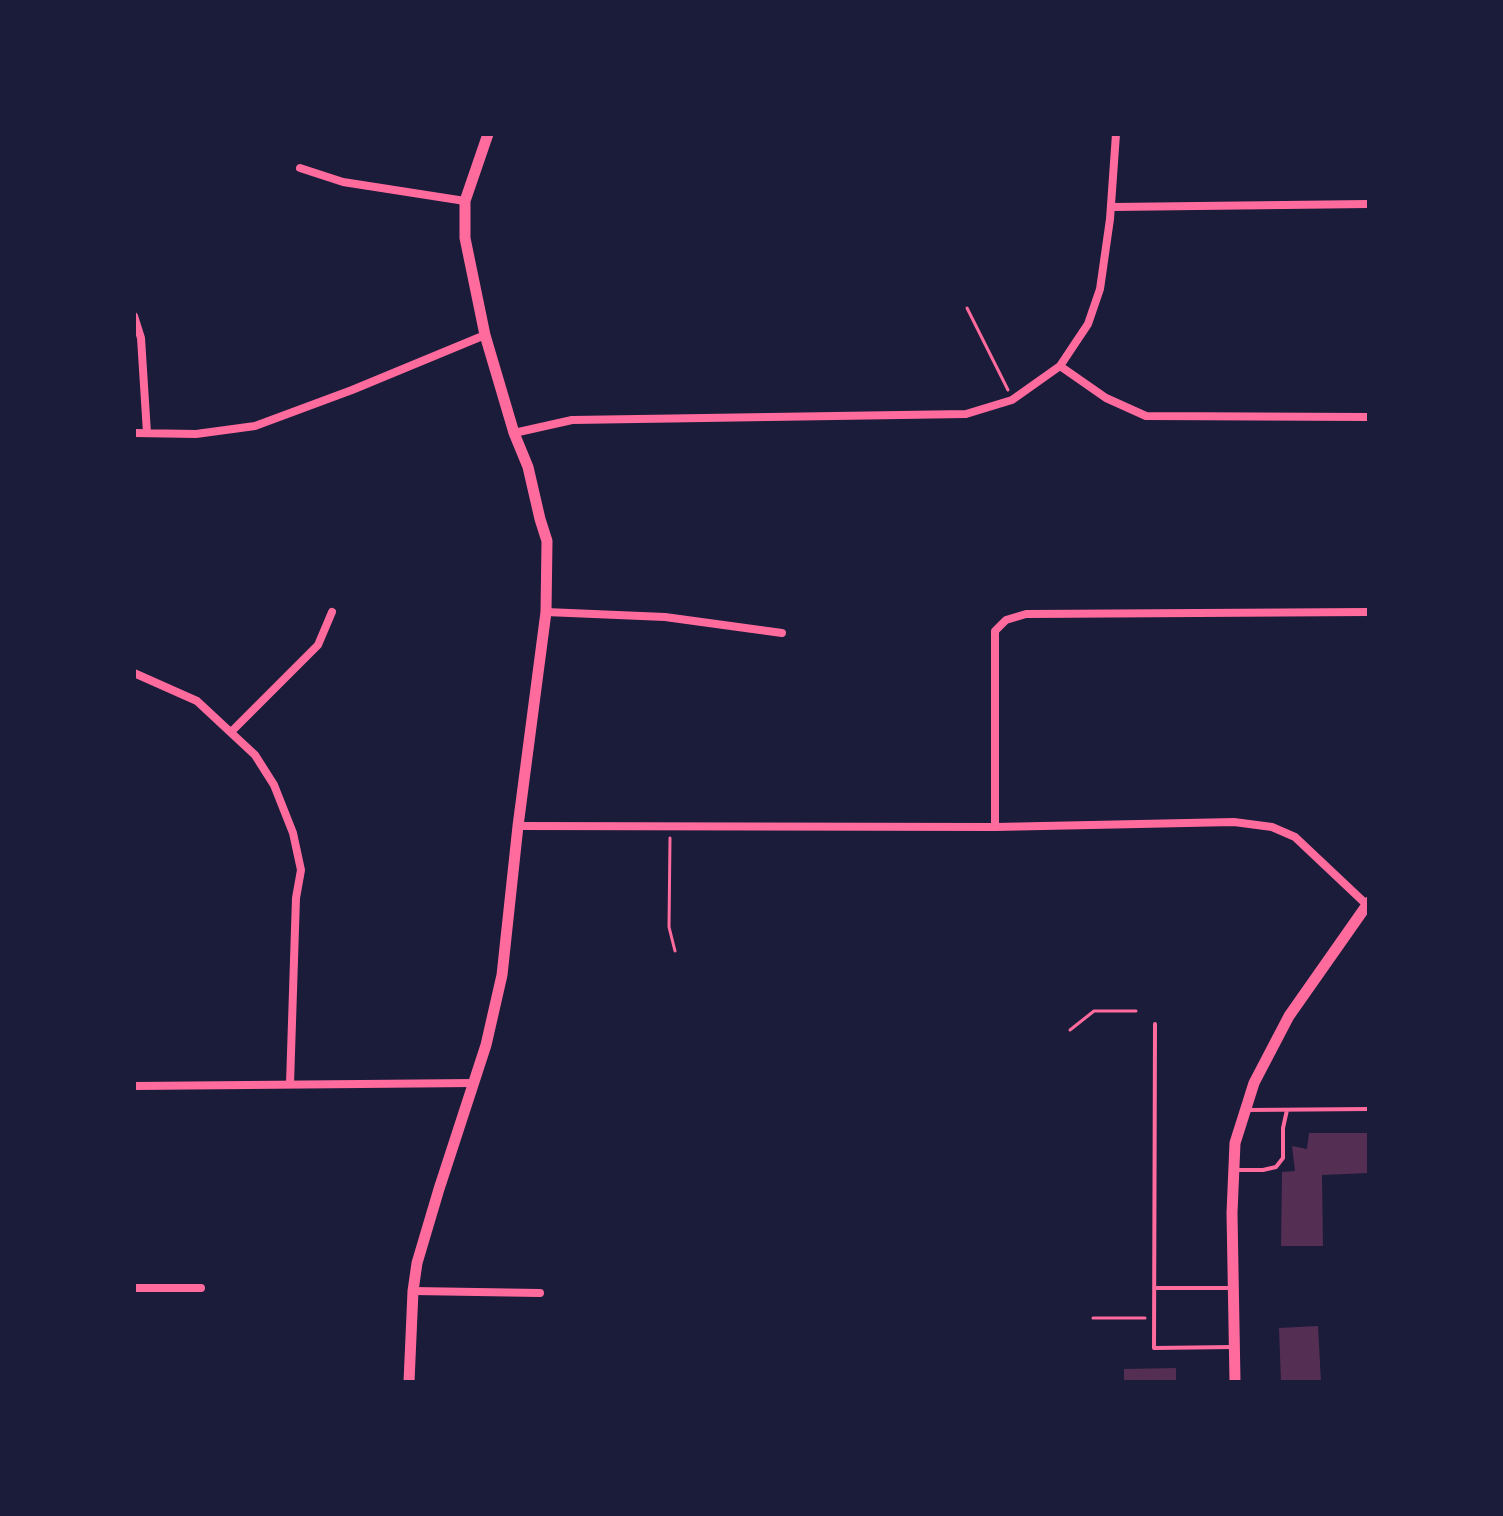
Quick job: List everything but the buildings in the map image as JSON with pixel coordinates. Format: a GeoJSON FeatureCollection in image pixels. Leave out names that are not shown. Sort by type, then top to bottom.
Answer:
{"type":"FeatureCollection","features":[{"type":"Feature","properties":{"kind":"street"},"geometry":{"type":"LineString","coordinates":[[409,1382],[417,1263],[486,1045],[502,975],[546,612],[547,541],[528,467],[514,433],[485,335],[465,238],[465,201],[488,134]]}},
{"type":"Feature","properties":{"kind":"street"},"geometry":{"type":"LineString","coordinates":[[514,433],[572,420],[966,414],[1012,400],[1060,366],[1088,324],[1100,289],[1112,207],[1116,134]]}},
{"type":"Feature","properties":{"kind":"street"},"geometry":{"type":"LineString","coordinates":[[300,168],[343,182],[465,201]]}},
{"type":"Feature","properties":{"kind":"street"},"geometry":{"type":"LineString","coordinates":[[1112,207],[1369,204]]}},
{"type":"Feature","properties":{"kind":"street"},"geometry":{"type":"LineString","coordinates":[[134,316],[141,338],[147,433]]}},
{"type":"Feature","properties":{"kind":"street"},"geometry":{"type":"LineString","coordinates":[[134,433],[196,434],[255,426],[485,335]]}},
{"type":"Feature","properties":{"kind":"street"},"geometry":{"type":"LineString","coordinates":[[1060,366],[1106,398],[1146,416],[1369,417]]}},
{"type":"Feature","properties":{"kind":"street"},"geometry":{"type":"LineString","coordinates":[[231,732],[318,645],[332,612]]}},
{"type":"Feature","properties":{"kind":"street"},"geometry":{"type":"LineString","coordinates":[[546,612],[665,617],[782,633]]}},
{"type":"Feature","properties":{"kind":"street"},"geometry":{"type":"LineString","coordinates":[[995,827],[995,631],[1006,620],[1026,614],[1369,612]]}},
{"type":"Feature","properties":{"kind":"street"},"geometry":{"type":"LineString","coordinates":[[134,673],[197,701],[255,755],[274,785],[293,833],[301,870],[296,898],[290,1084]]}},
{"type":"Feature","properties":{"kind":"street"},"geometry":{"type":"LineString","coordinates":[[518,826],[995,827],[1234,822],[1272,827],[1295,837],[1368,903],[1289,1016],[1254,1083],[1235,1143],[1232,1213],[1235,1382]]}},
{"type":"Feature","properties":{"kind":"street"},"geometry":{"type":"LineString","coordinates":[[134,1086],[474,1083]]}},
{"type":"Feature","properties":{"kind":"street"},"geometry":{"type":"LineString","coordinates":[[134,1288],[201,1288]]}},
{"type":"Feature","properties":{"kind":"street"},"geometry":{"type":"LineString","coordinates":[[413,1291],[540,1293]]}},
{"type":"Feature","properties":{"kind":"lane"},"geometry":{"type":"LineString","coordinates":[[1155,1024],[1154,1348],[1234,1347]]}},
{"type":"Feature","properties":{"kind":"lane"},"geometry":{"type":"LineString","coordinates":[[1246,1110],[1369,1109]]}},
{"type":"Feature","properties":{"kind":"lane"},"geometry":{"type":"LineString","coordinates":[[1234,1170],[1276,1167],[1283,1158],[1283,1128],[1287,1110]]}},
{"type":"Feature","properties":{"kind":"lane"},"geometry":{"type":"LineString","coordinates":[[1155,1288],[1233,1288]]}},
{"type":"Feature","properties":{"kind":"path"},"geometry":{"type":"LineString","coordinates":[[967,308],[1012,400]]}},
{"type":"Feature","properties":{"kind":"path"},"geometry":{"type":"LineString","coordinates":[[671,826],[669,927],[675,951]]}},
{"type":"Feature","properties":{"kind":"path"},"geometry":{"type":"LineString","coordinates":[[1070,1030],[1094,1011],[1136,1011]]}},
{"type":"Feature","properties":{"kind":"path"},"geometry":{"type":"LineString","coordinates":[[1093,1318],[1155,1319]]}}]}
